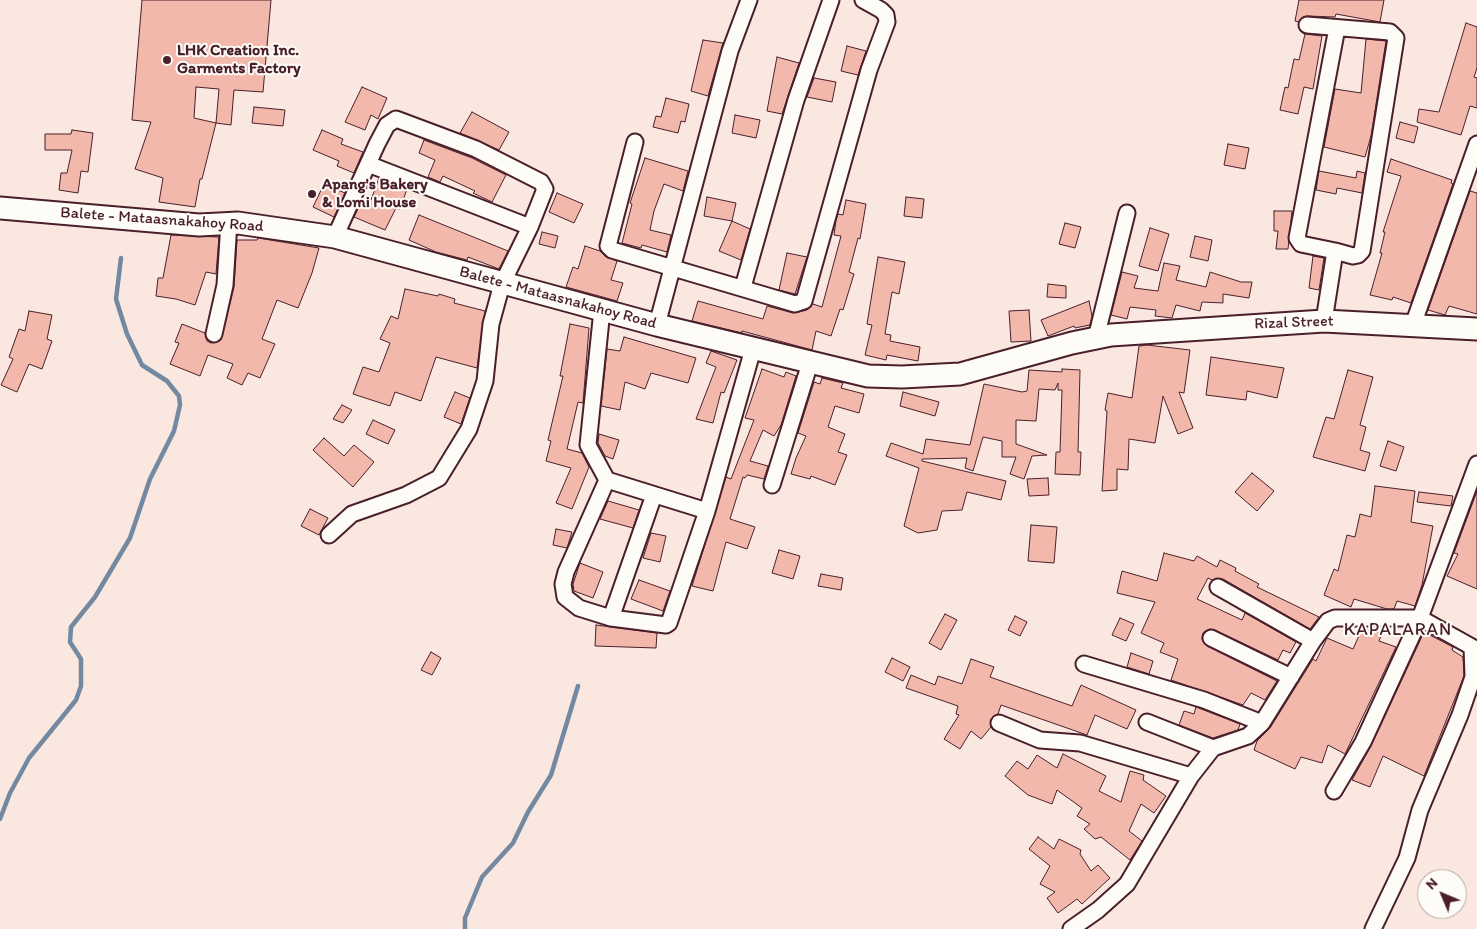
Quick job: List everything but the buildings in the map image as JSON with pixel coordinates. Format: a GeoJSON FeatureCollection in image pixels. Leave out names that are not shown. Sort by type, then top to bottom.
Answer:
{"type":"FeatureCollection","features":[{"type":"Feature","properties":{"kind":"main road","name":"Balete - Mataasnakahoy Road"},"geometry":{"type":"LineString","coordinates":[[0,208],[199,225],[229,222],[335,237],[656,325],[868,376],[902,377],[960,374],[1104,336]]}},
{"type":"Feature","properties":{"kind":"main road","name":"Rizal Street"},"geometry":{"type":"LineString","coordinates":[[1104,336],[1324,321],[1477,329]]}},
{"type":"Feature","properties":{"kind":"street"},"geometry":{"type":"LineString","coordinates":[[656,325],[730,51],[749,0]]}},
{"type":"Feature","properties":{"kind":"street"},"geometry":{"type":"LineString","coordinates":[[743,287],[796,100],[831,0]]}},
{"type":"Feature","properties":{"kind":"street"},"geometry":{"type":"LineString","coordinates":[[634,142],[608,246],[612,250],[670,269],[743,287],[795,304],[804,301],[869,70],[887,22],[886,15],[881,10],[863,0]]}},
{"type":"Feature","properties":{"kind":"street"},"geometry":{"type":"LineString","coordinates":[[1307,26],[1337,28],[1390,32],[1396,38],[1362,251],[1358,255],[1352,256],[1302,244],[1297,238],[1337,28]]}},
{"type":"Feature","properties":{"kind":"street"},"geometry":{"type":"LineString","coordinates":[[329,535],[352,514],[406,495],[439,478],[469,429],[479,403],[486,381],[491,324],[502,284],[530,227],[544,196],[545,189],[541,182],[476,149],[396,119],[387,125],[335,237]]}},
{"type":"Feature","properties":{"kind":"street"},"geometry":{"type":"LineString","coordinates":[[1413,325],[1477,144]]}},
{"type":"Feature","properties":{"kind":"street"},"geometry":{"type":"LineString","coordinates":[[368,164],[530,227]]}},
{"type":"Feature","properties":{"kind":"street"},"geometry":{"type":"LineString","coordinates":[[1104,336],[1127,214]]}},
{"type":"Feature","properties":{"kind":"street"},"geometry":{"type":"LineString","coordinates":[[214,334],[225,285],[229,222]]}},
{"type":"Feature","properties":{"kind":"street"},"geometry":{"type":"LineString","coordinates":[[1324,321],[1335,251]]}},
{"type":"Feature","properties":{"kind":"street"},"geometry":{"type":"LineString","coordinates":[[602,310],[588,445],[607,480],[707,511]]}},
{"type":"Feature","properties":{"kind":"street"},"geometry":{"type":"LineString","coordinates":[[607,480],[566,572],[563,584],[565,597],[579,608],[611,618],[668,624],[707,511],[753,349]]}},
{"type":"Feature","properties":{"kind":"street"},"geometry":{"type":"LineString","coordinates":[[772,485],[810,363]]}},
{"type":"Feature","properties":{"kind":"street"},"geometry":{"type":"LineString","coordinates":[[1334,791],[1363,742],[1420,618],[1477,464]]}},
{"type":"Feature","properties":{"kind":"street"},"geometry":{"type":"LineString","coordinates":[[611,618],[654,495]]}},
{"type":"Feature","properties":{"kind":"street"},"geometry":{"type":"LineString","coordinates":[[1218,587],[1313,641]]}},
{"type":"Feature","properties":{"kind":"street"},"geometry":{"type":"LineString","coordinates":[[1071,929],[1098,910],[1127,884],[1190,776],[1213,748],[1248,736],[1262,723],[1313,641],[1328,621],[1335,618],[1420,618],[1472,647],[1472,676],[1460,716],[1420,810],[1407,858],[1373,929]]}},
{"type":"Feature","properties":{"kind":"street"},"geometry":{"type":"LineString","coordinates":[[1211,638],[1291,677]]}},
{"type":"Feature","properties":{"kind":"street"},"geometry":{"type":"LineString","coordinates":[[1084,664],[1204,700],[1262,723]]}},
{"type":"Feature","properties":{"kind":"street"},"geometry":{"type":"LineString","coordinates":[[1147,722],[1213,748]]}},
{"type":"Feature","properties":{"kind":"street"},"geometry":{"type":"LineString","coordinates":[[998,723],[1040,740],[1080,743],[1190,776]]}},
{"type":"Feature","properties":{"kind":"waterway"},"geometry":{"type":"LineString","coordinates":[[0,819],[10,793],[29,758],[76,700],[81,686],[81,659],[70,642],[71,627],[95,597],[130,538],[150,479],[174,431],[180,405],[179,396],[167,381],[142,365],[127,334],[116,299],[121,258]]}},
{"type":"Feature","properties":{"kind":"waterway"},"geometry":{"type":"LineString","coordinates":[[465,929],[465,918],[482,877],[513,843],[528,812],[551,775],[578,686]]}},
{"type":"Feature","properties":{"kind":"place","name":"LHK Creation Inc. Garments Factory"},"geometry":{"type":"Point","coordinates":[167,60]}},
{"type":"Feature","properties":{"kind":"place","name":"Apang's Bakery & Lomi House"},"geometry":{"type":"Point","coordinates":[312,194]}},
{"type":"Feature","properties":{"kind":"district","name":"KAPALARAN"},"geometry":{"type":"Point","coordinates":[1398,630]}}]}
